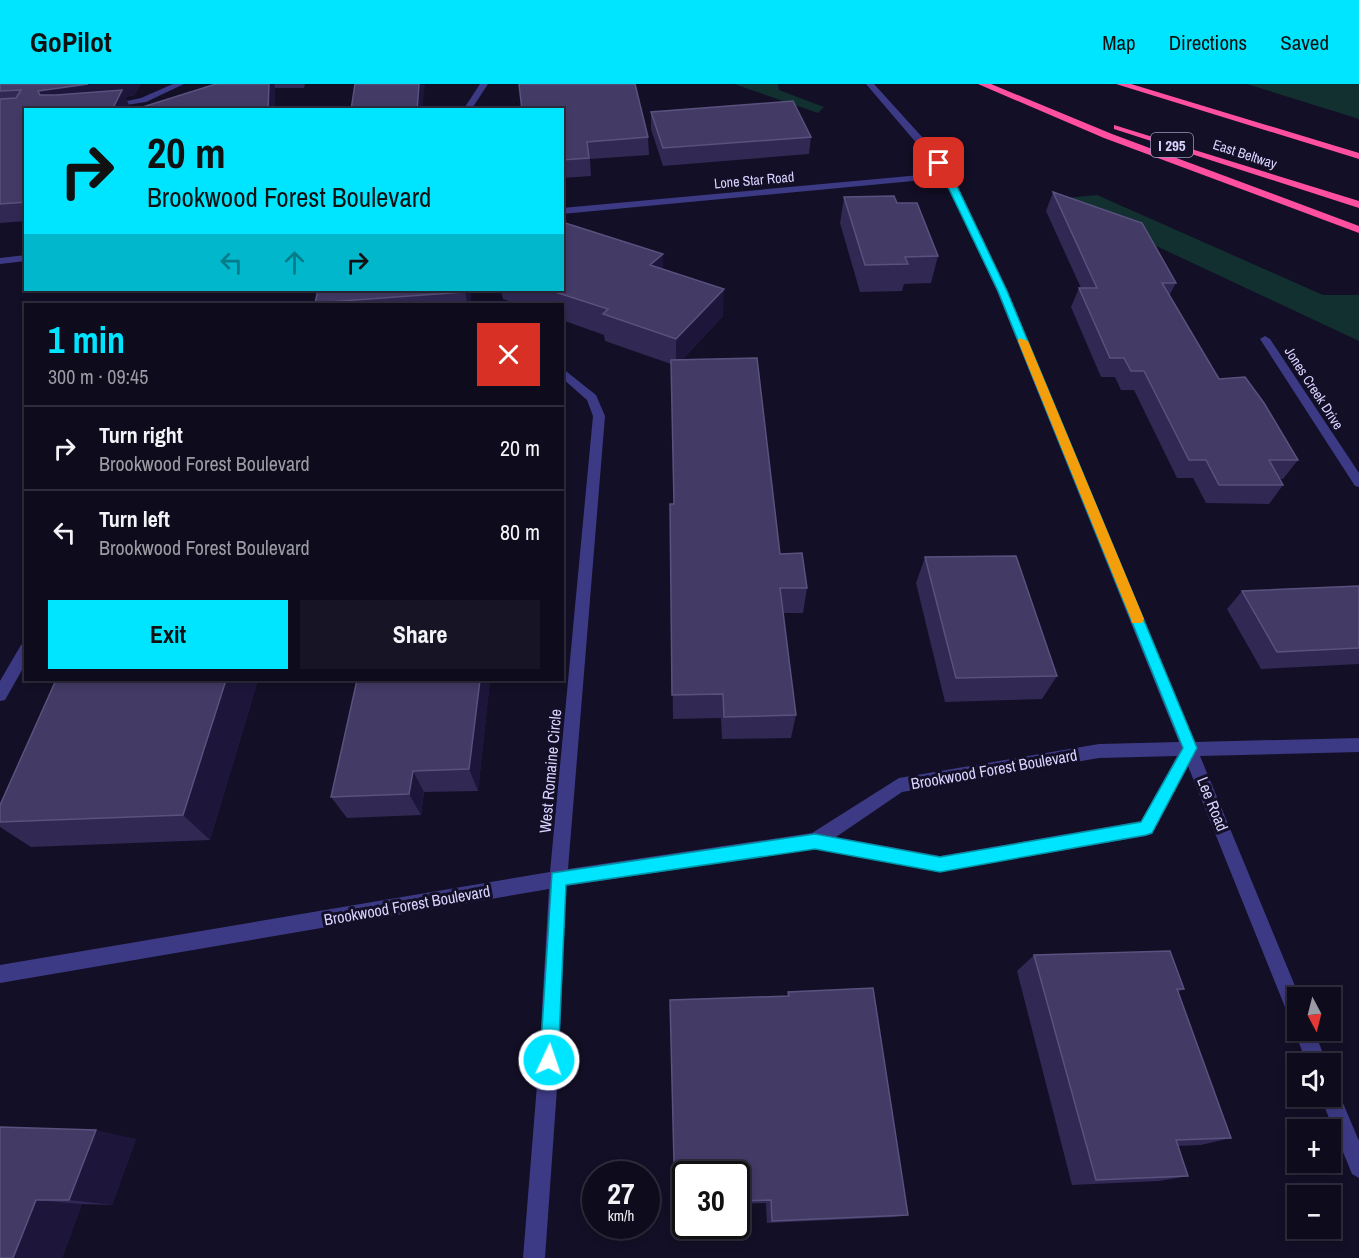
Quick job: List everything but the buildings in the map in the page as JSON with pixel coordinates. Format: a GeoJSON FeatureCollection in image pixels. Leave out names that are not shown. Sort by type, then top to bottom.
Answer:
{"type":"FeatureCollection","features":[{"type":"Feature","properties":{"kind":"highway","name":"East Beltway"},"geometry":{"type":"LineString","coordinates":[[984,84],[1359,205]]}},
{"type":"Feature","properties":{"kind":"highway"},"geometry":{"type":"LineString","coordinates":[[984,84],[1108,136],[1359,230]]}},
{"type":"Feature","properties":{"kind":"highway","name":"East Beltway"},"geometry":{"type":"LineString","coordinates":[[1121,84],[1359,156]]}},
{"type":"Feature","properties":{"kind":"highway"},"geometry":{"type":"LineString","coordinates":[[1201,108],[1359,148]]}},
{"type":"Feature","properties":{"kind":"street"},"geometry":{"type":"LineString","coordinates":[[98,106],[143,100],[180,84]]}},
{"type":"Feature","properties":{"kind":"street"},"geometry":{"type":"LineString","coordinates":[[468,108],[484,84]]}},
{"type":"Feature","properties":{"kind":"street","name":"Lee Road"},"geometry":{"type":"LineString","coordinates":[[870,84],[930,151],[948,176],[1002,291],[1287,988]]}},
{"type":"Feature","properties":{"kind":"street","name":"Lone Star Road"},"geometry":{"type":"LineString","coordinates":[[564,211],[948,176]]}},
{"type":"Feature","properties":{"kind":"street"},"geometry":{"type":"LineString","coordinates":[[0,261],[24,258]]}},
{"type":"Feature","properties":{"kind":"street","name":"Jones Creek Drive"},"geometry":{"type":"LineString","coordinates":[[1265,339],[1359,483]]}},
{"type":"Feature","properties":{"kind":"street","name":"West Romaine Circle"},"geometry":{"type":"LineString","coordinates":[[534,1258],[549,1060],[558,879],[599,416],[592,398],[580,384],[564,373]]}},
{"type":"Feature","properties":{"kind":"street"},"geometry":{"type":"LineString","coordinates":[[0,695],[24,653]]}},
{"type":"Feature","properties":{"kind":"street","name":"Brookwood Forest Boulevard"},"geometry":{"type":"LineString","coordinates":[[815,842],[898,785],[1099,751],[1359,745]]}},
{"type":"Feature","properties":{"kind":"street","name":"Brookwood Forest Boulevard"},"geometry":{"type":"LineString","coordinates":[[0,974],[558,879],[815,842],[940,864],[1146,828],[1190,748]]}},
{"type":"Feature","properties":{"kind":"street"},"geometry":{"type":"LineString","coordinates":[[1334,1107],[1359,1167]]}},
{"type":"Feature","properties":{"kind":"green space"},"geometry":{"type":"Polygon","coordinates":[[[734,84],[778,84],[779,90],[824,107],[818,113],[734,84]]]}},
{"type":"Feature","properties":{"kind":"green space"},"geometry":{"type":"Polygon","coordinates":[[[1247,84],[1359,84],[1359,119],[1247,84]]]}},
{"type":"Feature","properties":{"kind":"green space"},"geometry":{"type":"Polygon","coordinates":[[[1097,195],[1323,295],[1359,295],[1359,341],[1056,199],[1097,195]]]}},
{"type":"Feature","properties":{"kind":"slow traffic"},"geometry":{"type":"LineString","coordinates":[[1023,341],[1137,619]]}},
{"type":"Feature","properties":{"kind":"route"},"geometry":{"type":"LineString","coordinates":[[549,1060],[558,879],[815,842],[940,864],[1146,828],[1190,748],[1002,291],[948,176],[939,163]]}}]}
